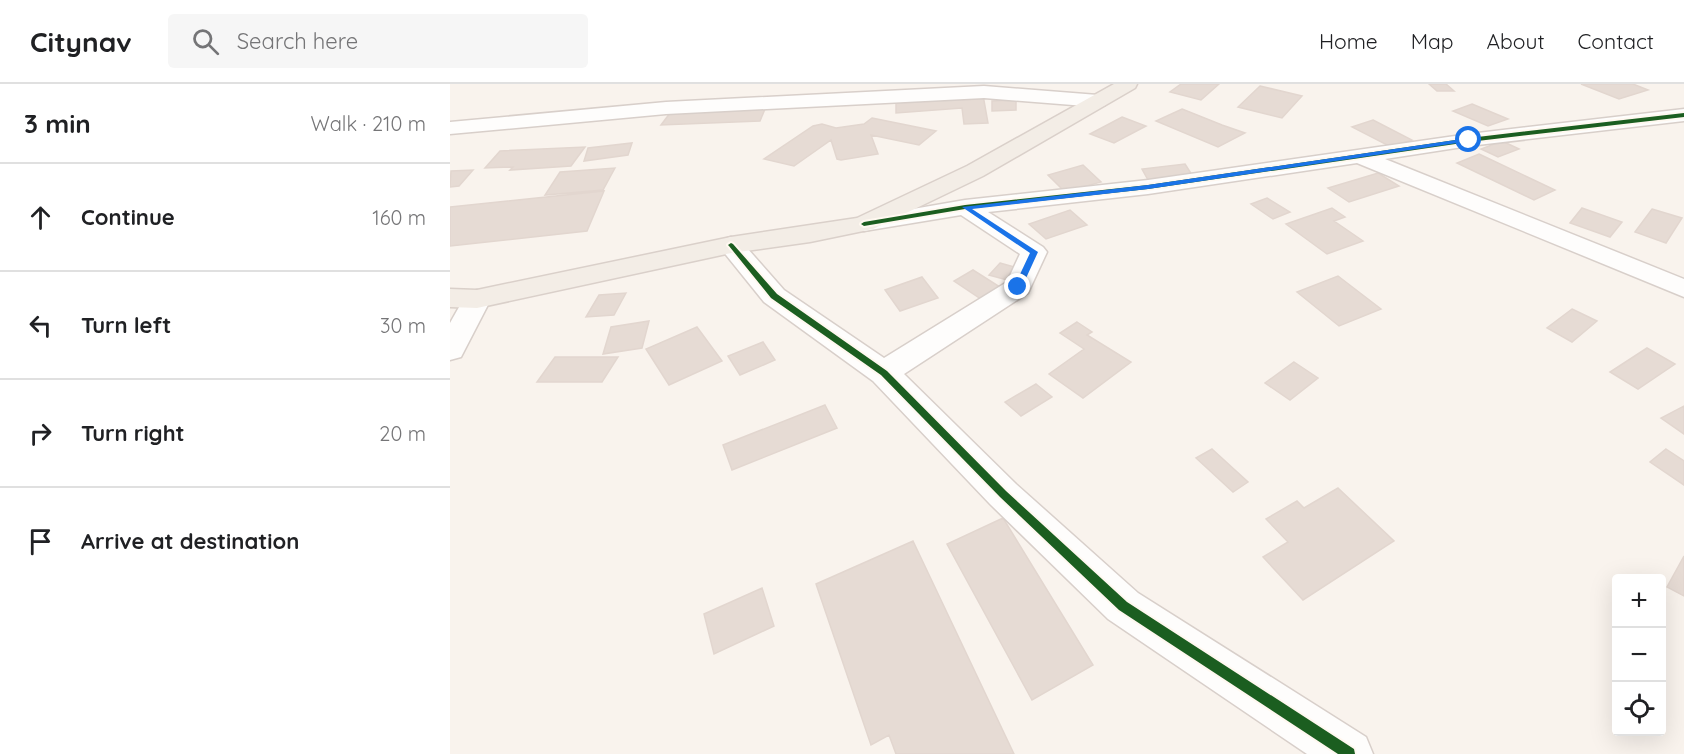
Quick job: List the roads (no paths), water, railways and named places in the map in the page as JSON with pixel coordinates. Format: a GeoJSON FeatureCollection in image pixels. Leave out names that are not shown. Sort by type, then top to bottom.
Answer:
{"type":"FeatureCollection","features":[{"type":"Feature","properties":{"kind":"main road"},"geometry":{"type":"LineString","coordinates":[[464,299],[731,245],[864,224],[975,171],[1128,84]]}},
{"type":"Feature","properties":{"kind":"street"},"geometry":{"type":"LineString","coordinates":[[454,136],[471,126],[666,108],[984,92],[1098,102]]}},
{"type":"Feature","properties":{"kind":"street"},"geometry":{"type":"LineString","coordinates":[[864,224],[965,207],[1148,187],[1469,140],[1684,115]]}},
{"type":"Feature","properties":{"kind":"street"},"geometry":{"type":"LineString","coordinates":[[1360,156],[1684,289]]}},
{"type":"Feature","properties":{"kind":"street"},"geometry":{"type":"LineString","coordinates":[[884,374],[1018,287],[1034,252],[965,207]]}},
{"type":"Feature","properties":{"kind":"street"},"geometry":{"type":"LineString","coordinates":[[731,245],[774,296],[884,374],[1003,494],[1123,606],[1349,754]]}},
{"type":"Feature","properties":{"kind":"street"},"geometry":{"type":"LineString","coordinates":[[450,350],[464,299]]}}]}
